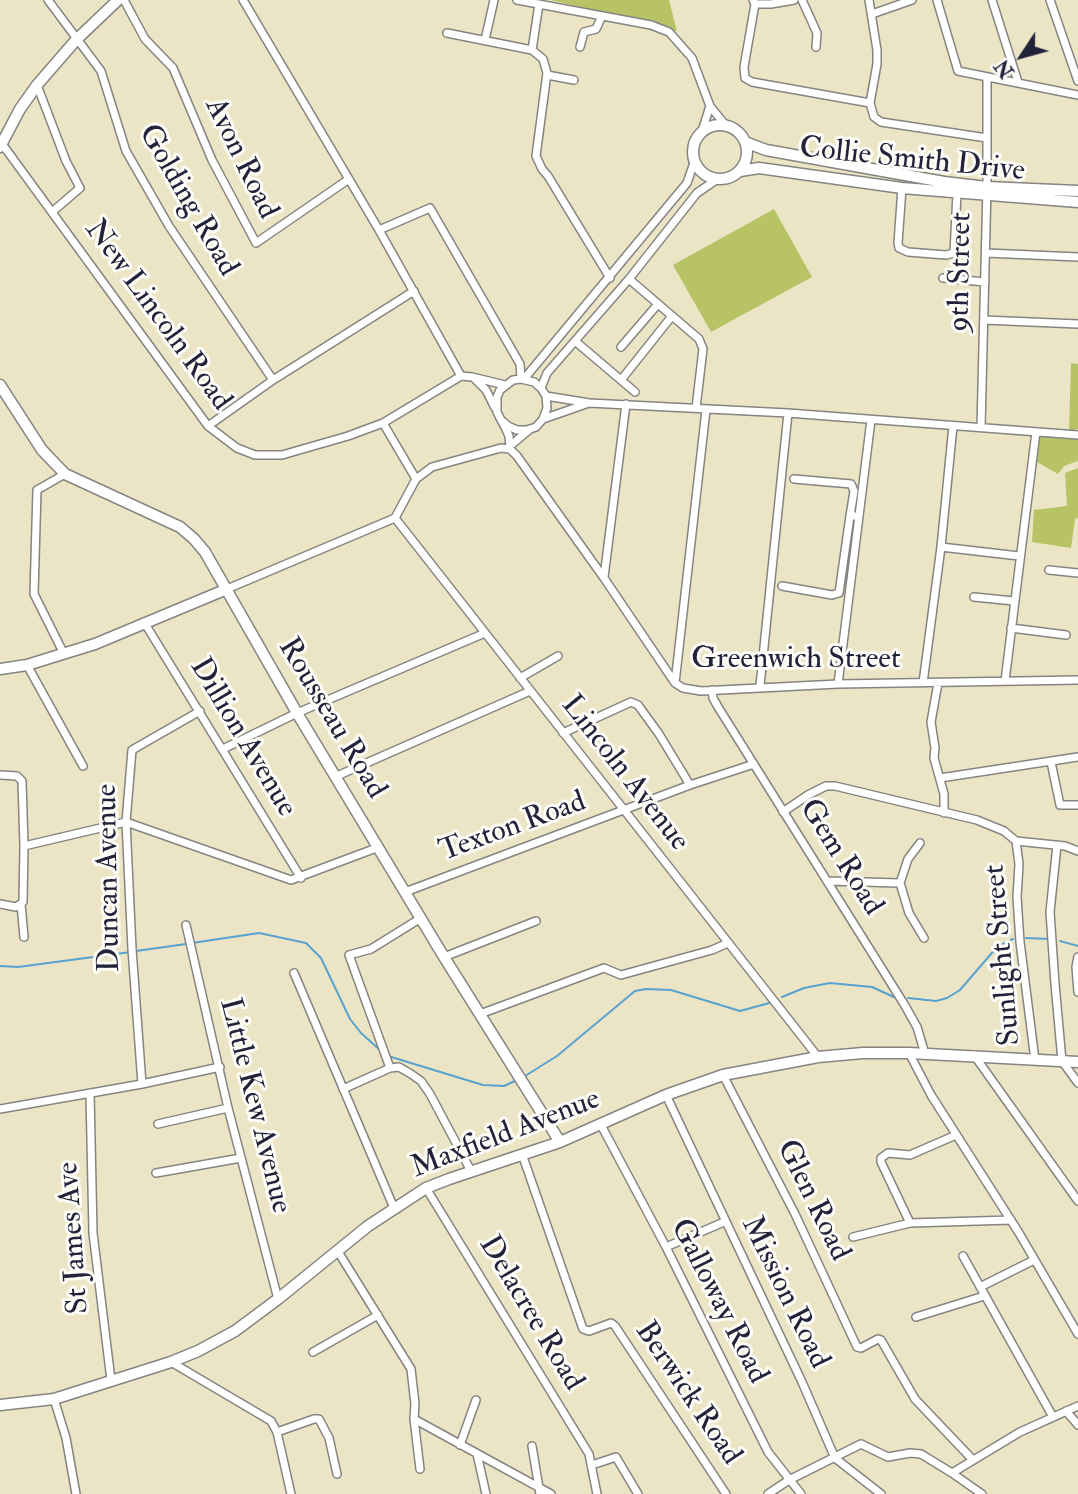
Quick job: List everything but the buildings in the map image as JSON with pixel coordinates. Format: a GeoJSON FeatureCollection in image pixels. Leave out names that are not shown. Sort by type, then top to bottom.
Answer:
{"type":"FeatureCollection","features":[{"type":"Feature","properties":{"kind":"street","name":"Golding Road"},"geometry":{"type":"LineString","coordinates":[[48,0],[101,71],[126,151],[169,226],[273,380]]}},
{"type":"Feature","properties":{"kind":"street"},"geometry":{"type":"LineString","coordinates":[[1,144],[37,85],[76,40],[118,0]]}},
{"type":"Feature","properties":{"kind":"street","name":"Avon Road"},"geometry":{"type":"LineString","coordinates":[[124,0],[145,39],[173,68],[212,160],[256,243],[349,179]]}},
{"type":"Feature","properties":{"kind":"street"},"geometry":{"type":"LineString","coordinates":[[243,0],[379,230],[461,376],[505,385],[523,379],[687,183],[694,163]]}},
{"type":"Feature","properties":{"kind":"street"},"geometry":{"type":"LineString","coordinates":[[485,40],[494,0]]}},
{"type":"Feature","properties":{"kind":"street"},"geometry":{"type":"LineString","coordinates":[[517,0],[651,25],[675,37],[692,58],[710,106],[726,126]]}},
{"type":"Feature","properties":{"kind":"street"},"geometry":{"type":"LineString","coordinates":[[794,0],[771,4],[754,2],[744,67],[745,78],[752,82],[870,103]]}},
{"type":"Feature","properties":{"kind":"street"},"geometry":{"type":"LineString","coordinates":[[802,0],[817,33],[816,47]]}},
{"type":"Feature","properties":{"kind":"street"},"geometry":{"type":"LineString","coordinates":[[869,0],[877,64],[871,111],[881,121],[987,138]]}},
{"type":"Feature","properties":{"kind":"street"},"geometry":{"type":"LineString","coordinates":[[872,14],[912,0]]}},
{"type":"Feature","properties":{"kind":"street"},"geometry":{"type":"LineString","coordinates":[[937,0],[958,71],[1078,95]]}},
{"type":"Feature","properties":{"kind":"street"},"geometry":{"type":"LineString","coordinates":[[992,0],[1018,82]]}},
{"type":"Feature","properties":{"kind":"street"},"geometry":{"type":"LineString","coordinates":[[1050,0],[1078,81]]}},
{"type":"Feature","properties":{"kind":"street"},"geometry":{"type":"LineString","coordinates":[[532,50],[539,4]]}},
{"type":"Feature","properties":{"kind":"street"},"geometry":{"type":"LineString","coordinates":[[580,47],[584,32],[596,29],[602,16]]}},
{"type":"Feature","properties":{"kind":"street"},"geometry":{"type":"LineString","coordinates":[[447,33],[532,50],[543,59],[547,75],[536,156],[610,278]]}},
{"type":"Feature","properties":{"kind":"street"},"geometry":{"type":"LineString","coordinates":[[547,75],[574,80]]}},
{"type":"Feature","properties":{"kind":"street","name":"9th Street"},"geometry":{"type":"LineString","coordinates":[[981,427],[987,77]]}},
{"type":"Feature","properties":{"kind":"street"},"geometry":{"type":"LineString","coordinates":[[37,85],[66,161],[80,189],[52,212]]}},
{"type":"Feature","properties":{"kind":"street"},"geometry":{"type":"LineString","coordinates":[[702,131],[710,106]]}},
{"type":"Feature","properties":{"kind":"street"},"geometry":{"type":"LineString","coordinates":[[541,388],[547,373],[629,279],[697,193],[716,180],[729,178],[740,171],[746,160],[745,142],[734,129],[726,126],[709,127],[702,131],[692,149],[694,163],[699,171],[716,180]]}},
{"type":"Feature","properties":{"kind":"street","name":"Collie Smith Drive"},"geometry":{"type":"LineString","coordinates":[[745,142],[766,150],[987,192],[1078,202]]}},
{"type":"Feature","properties":{"kind":"street","name":"New Lincoln Road"},"geometry":{"type":"LineString","coordinates":[[1,144],[208,426],[237,448],[255,455],[282,454],[348,436],[383,423],[461,376]]}},
{"type":"Feature","properties":{"kind":"street","name":"Collie Smith Drive"},"geometry":{"type":"LineString","coordinates":[[740,171],[759,169],[957,193],[1078,191]]}},
{"type":"Feature","properties":{"kind":"street"},"geometry":{"type":"LineString","coordinates":[[902,188],[898,243],[899,248],[908,252],[946,255],[954,253],[957,193]]}},
{"type":"Feature","properties":{"kind":"street"},"geometry":{"type":"LineString","coordinates":[[379,230],[430,208],[520,363],[523,379]]}},
{"type":"Feature","properties":{"kind":"street"},"geometry":{"type":"LineString","coordinates":[[986,253],[1078,257]]}},
{"type":"Feature","properties":{"kind":"street"},"geometry":{"type":"LineString","coordinates":[[943,278],[985,282]]}},
{"type":"Feature","properties":{"kind":"street"},"geometry":{"type":"LineString","coordinates":[[629,279],[699,339],[703,349],[696,408]]}},
{"type":"Feature","properties":{"kind":"street"},"geometry":{"type":"LineString","coordinates":[[208,426],[273,380],[414,291]]}},
{"type":"Feature","properties":{"kind":"street"},"geometry":{"type":"LineString","coordinates":[[621,347],[658,304]]}},
{"type":"Feature","properties":{"kind":"street"},"geometry":{"type":"LineString","coordinates":[[621,380],[672,316]]}},
{"type":"Feature","properties":{"kind":"street"},"geometry":{"type":"LineString","coordinates":[[984,320],[1078,324]]}},
{"type":"Feature","properties":{"kind":"street"},"geometry":{"type":"LineString","coordinates":[[575,341],[635,392]]}},
{"type":"Feature","properties":{"kind":"street"},"geometry":{"type":"LineString","coordinates":[[472,377],[486,390],[501,420],[508,426],[517,430],[536,427]]}},
{"type":"Feature","properties":{"kind":"street"},"geometry":{"type":"LineString","coordinates":[[0,669],[27,665],[95,644],[144,621],[395,518],[416,479],[432,467],[510,447],[536,427],[547,408],[546,396],[534,382],[523,379]]}},
{"type":"Feature","properties":{"kind":"street","name":"Rousseau Road"},"geometry":{"type":"LineString","coordinates":[[0,385],[42,450],[65,474],[180,527],[205,552],[297,713],[444,957],[560,1142]]}},
{"type":"Feature","properties":{"kind":"street"},"geometry":{"type":"LineString","coordinates":[[497,412],[497,397],[505,385]]}},
{"type":"Feature","properties":{"kind":"street"},"geometry":{"type":"LineString","coordinates":[[546,396],[589,402],[1078,435]]}},
{"type":"Feature","properties":{"kind":"street"},"geometry":{"type":"LineString","coordinates":[[543,419],[589,402]]}},
{"type":"Feature","properties":{"kind":"street"},"geometry":{"type":"LineString","coordinates":[[604,578],[626,404]]}},
{"type":"Feature","properties":{"kind":"street"},"geometry":{"type":"LineString","coordinates":[[675,683],[706,410]]}},
{"type":"Feature","properties":{"kind":"street"},"geometry":{"type":"LineString","coordinates":[[760,686],[788,414]]}},
{"type":"Feature","properties":{"kind":"street","name":"Greenwich Street"},"geometry":{"type":"LineString","coordinates":[[501,420],[510,447],[675,683],[689,689],[712,690],[760,686],[1078,680]]}},
{"type":"Feature","properties":{"kind":"street"},"geometry":{"type":"LineString","coordinates":[[782,586],[832,595],[839,593],[871,420]]}},
{"type":"Feature","properties":{"kind":"street"},"geometry":{"type":"LineString","coordinates":[[383,423],[416,479]]}},
{"type":"Feature","properties":{"kind":"street"},"geometry":{"type":"LineString","coordinates":[[923,683],[941,547],[953,426]]}},
{"type":"Feature","properties":{"kind":"street"},"geometry":{"type":"LineString","coordinates":[[1005,681],[1035,432]]}},
{"type":"Feature","properties":{"kind":"street"},"geometry":{"type":"LineString","coordinates":[[64,654],[34,594],[37,490],[65,474]]}},
{"type":"Feature","properties":{"kind":"street"},"geometry":{"type":"LineString","coordinates":[[794,479],[851,484],[854,491],[855,516],[838,684]]}},
{"type":"Feature","properties":{"kind":"street","name":"Lincoln Avenue"},"geometry":{"type":"LineString","coordinates":[[395,518],[818,1057]]}},
{"type":"Feature","properties":{"kind":"street"},"geometry":{"type":"LineString","coordinates":[[941,547],[1020,556]]}},
{"type":"Feature","properties":{"kind":"street"},"geometry":{"type":"LineString","coordinates":[[1049,570],[1078,573]]}},
{"type":"Feature","properties":{"kind":"street"},"geometry":{"type":"LineString","coordinates":[[974,597],[1014,601]]}},
{"type":"Feature","properties":{"kind":"street","name":"Dillion Avenue"},"geometry":{"type":"LineString","coordinates":[[144,621],[301,878]]}},
{"type":"Feature","properties":{"kind":"street"},"geometry":{"type":"LineString","coordinates":[[1011,628],[1066,635]]}},
{"type":"Feature","properties":{"kind":"street"},"geometry":{"type":"LineString","coordinates":[[223,750],[297,713],[485,633]]}},
{"type":"Feature","properties":{"kind":"street"},"geometry":{"type":"LineString","coordinates":[[520,678],[558,656]]}},
{"type":"Feature","properties":{"kind":"street"},"geometry":{"type":"LineString","coordinates":[[27,665],[83,766]]}},
{"type":"Feature","properties":{"kind":"street"},"geometry":{"type":"LineString","coordinates":[[937,683],[931,722],[934,758],[940,778],[944,813]]}},
{"type":"Feature","properties":{"kind":"street","name":"Gem Road"},"geometry":{"type":"LineString","coordinates":[[712,690],[713,698],[904,1004],[917,1027],[925,1054]]}},
{"type":"Feature","properties":{"kind":"street"},"geometry":{"type":"LineString","coordinates":[[337,776],[530,691]]}},
{"type":"Feature","properties":{"kind":"street"},"geometry":{"type":"LineString","coordinates":[[563,733],[631,702],[638,705],[659,734],[690,785]]}},
{"type":"Feature","properties":{"kind":"street","name":"Duncan Avenue"},"geometry":{"type":"LineString","coordinates":[[142,1084],[126,822],[132,750],[200,711]]}},
{"type":"Feature","properties":{"kind":"street"},"geometry":{"type":"LineString","coordinates":[[940,778],[1078,757]]}},
{"type":"Feature","properties":{"kind":"street"},"geometry":{"type":"LineString","coordinates":[[1051,762],[1060,805],[1078,805]]}},
{"type":"Feature","properties":{"kind":"street","name":"Texton Road"},"geometry":{"type":"LineString","coordinates":[[405,892],[690,785],[754,764]]}},
{"type":"Feature","properties":{"kind":"street"},"geometry":{"type":"LineString","coordinates":[[0,775],[13,775],[22,781],[24,899],[21,904],[24,937]]}},
{"type":"Feature","properties":{"kind":"street","name":"Sunlight Street"},"geometry":{"type":"LineString","coordinates":[[783,812],[808,795],[830,786],[990,825],[1004,831],[1016,841],[1020,942],[1035,1060]]}},
{"type":"Feature","properties":{"kind":"street"},"geometry":{"type":"LineString","coordinates":[[24,846],[126,822],[291,880],[379,847]]}},
{"type":"Feature","properties":{"kind":"street"},"geometry":{"type":"LineString","coordinates":[[1016,841],[1057,845],[1078,851]]}},
{"type":"Feature","properties":{"kind":"street"},"geometry":{"type":"LineString","coordinates":[[920,843],[908,859],[900,883],[909,913],[924,938]]}},
{"type":"Feature","properties":{"kind":"street"},"geometry":{"type":"LineString","coordinates":[[1057,845],[1050,912],[1062,1061],[1078,1083]]}},
{"type":"Feature","properties":{"kind":"street"},"geometry":{"type":"LineString","coordinates":[[827,881],[900,883]]}},
{"type":"Feature","properties":{"kind":"street"},"geometry":{"type":"LineString","coordinates":[[0,904],[21,904]]}},
{"type":"Feature","properties":{"kind":"street"},"geometry":{"type":"LineString","coordinates":[[390,1068],[349,955],[371,949],[421,918]]}},
{"type":"Feature","properties":{"kind":"street"},"geometry":{"type":"LineString","coordinates":[[444,957],[536,921]]}},
{"type":"Feature","properties":{"kind":"street","name":"Little Kew Avenue"},"geometry":{"type":"LineString","coordinates":[[186,925],[241,1158],[278,1299]]}},
{"type":"Feature","properties":{"kind":"street"},"geometry":{"type":"LineString","coordinates":[[480,1014],[604,968],[621,975],[712,950],[727,943]]}},
{"type":"Feature","properties":{"kind":"street"},"geometry":{"type":"LineString","coordinates":[[1078,957],[1078,992]]}},
{"type":"Feature","properties":{"kind":"street"},"geometry":{"type":"LineString","coordinates":[[293,973],[394,1208]]}},
{"type":"Feature","properties":{"kind":"street"},"geometry":{"type":"LineString","coordinates":[[909,1053],[1078,1334]]}},
{"type":"Feature","properties":{"kind":"street","name":"Maxfield Avenue"},"geometry":{"type":"LineString","coordinates":[[0,1405],[54,1399],[198,1351],[235,1331],[337,1250],[426,1188],[560,1142],[666,1095],[723,1075],[848,1054],[974,1055],[1078,1062]]}},
{"type":"Feature","properties":{"kind":"street"},"geometry":{"type":"LineString","coordinates":[[974,1055],[1078,1201]]}},
{"type":"Feature","properties":{"kind":"street"},"geometry":{"type":"LineString","coordinates":[[0,1109],[142,1084],[219,1067]]}},
{"type":"Feature","properties":{"kind":"street"},"geometry":{"type":"LineString","coordinates":[[343,1089],[390,1068],[400,1067],[421,1081],[430,1094],[471,1171]]}},
{"type":"Feature","properties":{"kind":"street","name":"Glen Road"},"geometry":{"type":"LineString","coordinates":[[723,1075],[795,1214],[859,1348],[881,1340],[915,1399],[972,1459]]}},
{"type":"Feature","properties":{"kind":"street","name":"St James Ave"},"geometry":{"type":"LineString","coordinates":[[90,1093],[93,1233],[111,1380]]}},
{"type":"Feature","properties":{"kind":"street","name":"Mission Road"},"geometry":{"type":"LineString","coordinates":[[666,1095],[724,1222],[803,1382],[835,1458],[881,1494]]}},
{"type":"Feature","properties":{"kind":"street"},"geometry":{"type":"LineString","coordinates":[[158,1124],[229,1108]]}},
{"type":"Feature","properties":{"kind":"street","name":"Galloway Road"},"geometry":{"type":"LineString","coordinates":[[601,1125],[666,1247],[768,1452],[801,1494]]}},
{"type":"Feature","properties":{"kind":"street"},"geometry":{"type":"LineString","coordinates":[[910,1223],[881,1158],[888,1153],[911,1155],[956,1135]]}},
{"type":"Feature","properties":{"kind":"street","name":"Berwick Road"},"geometry":{"type":"LineString","coordinates":[[522,1154],[583,1329],[589,1331],[611,1324],[615,1326],[726,1494]]}},
{"type":"Feature","properties":{"kind":"street"},"geometry":{"type":"LineString","coordinates":[[156,1173],[241,1158]]}},
{"type":"Feature","properties":{"kind":"street","name":"Delacree Road"},"geometry":{"type":"LineString","coordinates":[[426,1188],[589,1454],[597,1494]]}},
{"type":"Feature","properties":{"kind":"street"},"geometry":{"type":"LineString","coordinates":[[853,1237],[910,1223],[1011,1220]]}},
{"type":"Feature","properties":{"kind":"street"},"geometry":{"type":"LineString","coordinates":[[666,1247],[724,1222]]}},
{"type":"Feature","properties":{"kind":"street"},"geometry":{"type":"LineString","coordinates":[[337,1250],[411,1369],[420,1469]]}},
{"type":"Feature","properties":{"kind":"street"},"geometry":{"type":"LineString","coordinates":[[963,1256],[1053,1417]]}},
{"type":"Feature","properties":{"kind":"street"},"geometry":{"type":"LineString","coordinates":[[980,1287],[1034,1260]]}},
{"type":"Feature","properties":{"kind":"street"},"geometry":{"type":"LineString","coordinates":[[916,1317],[984,1296]]}},
{"type":"Feature","properties":{"kind":"street"},"geometry":{"type":"LineString","coordinates":[[313,1352],[378,1315]]}},
{"type":"Feature","properties":{"kind":"street"},"geometry":{"type":"LineString","coordinates":[[171,1362],[266,1417],[277,1432],[291,1494]]}},
{"type":"Feature","properties":{"kind":"street"},"geometry":{"type":"LineString","coordinates":[[54,1399],[66,1438],[76,1494]]}},
{"type":"Feature","properties":{"kind":"street"},"geometry":{"type":"LineString","coordinates":[[460,1445],[476,1400]]}},
{"type":"Feature","properties":{"kind":"street"},"geometry":{"type":"LineString","coordinates":[[951,1473],[972,1459],[1078,1406]]}},
{"type":"Feature","properties":{"kind":"street"},"geometry":{"type":"LineString","coordinates":[[1066,1411],[1078,1425]]}},
{"type":"Feature","properties":{"kind":"street"},"geometry":{"type":"LineString","coordinates":[[277,1432],[319,1419],[329,1438],[337,1474]]}},
{"type":"Feature","properties":{"kind":"street"},"geometry":{"type":"LineString","coordinates":[[414,1419],[540,1491],[551,1494]]}},
{"type":"Feature","properties":{"kind":"street"},"geometry":{"type":"LineString","coordinates":[[768,1494],[789,1480],[857,1445],[865,1444],[888,1457],[921,1454],[982,1494]]}},
{"type":"Feature","properties":{"kind":"street"},"geometry":{"type":"LineString","coordinates":[[532,1446],[540,1491]]}},
{"type":"Feature","properties":{"kind":"street"},"geometry":{"type":"LineString","coordinates":[[477,1454],[486,1494]]}},
{"type":"Feature","properties":{"kind":"street"},"geometry":{"type":"LineString","coordinates":[[592,1465],[616,1457],[638,1494]]}},
{"type":"Feature","properties":{"kind":"green space"},"geometry":{"type":"Polygon","coordinates":[[[551,0],[669,0],[677,31],[551,0]]]}},
{"type":"Feature","properties":{"kind":"green space"},"geometry":{"type":"Polygon","coordinates":[[[774,209],[812,277],[711,332],[673,265],[774,209]]]}},
{"type":"Feature","properties":{"kind":"green space"},"geometry":{"type":"Polygon","coordinates":[[[1071,363],[1078,364],[1078,429],[1069,431],[1071,363]]]}},
{"type":"Feature","properties":{"kind":"green space"},"geometry":{"type":"Polygon","coordinates":[[[1040,432],[1078,437],[1078,461],[1064,466],[1058,474],[1037,462],[1040,432]]]}},
{"type":"Feature","properties":{"kind":"green space"},"geometry":{"type":"Polygon","coordinates":[[[1078,468],[1078,518],[1075,519],[1071,548],[1032,542],[1034,510],[1067,506],[1065,473],[1078,468]]]}},
{"type":"Feature","properties":{"kind":"waterway"},"geometry":{"type":"LineString","coordinates":[[192,943],[259,933],[306,943],[321,958],[350,1019],[381,1051]]}},
{"type":"Feature","properties":{"kind":"waterway"},"geometry":{"type":"LineString","coordinates":[[1026,938],[1049,939]]}},
{"type":"Feature","properties":{"kind":"waterway"},"geometry":{"type":"LineString","coordinates":[[908,998],[936,1001],[947,998],[960,990],[997,947],[1013,939]]}},
{"type":"Feature","properties":{"kind":"waterway"},"geometry":{"type":"LineString","coordinates":[[1060,941],[1078,946]]}},
{"type":"Feature","properties":{"kind":"waterway"},"geometry":{"type":"LineString","coordinates":[[136,951],[186,944]]}},
{"type":"Feature","properties":{"kind":"waterway"},"geometry":{"type":"LineString","coordinates":[[0,966],[18,967],[131,952]]}},
{"type":"Feature","properties":{"kind":"waterway"},"geometry":{"type":"LineString","coordinates":[[782,997],[804,988],[830,983],[872,987],[894,997]]}},
{"type":"Feature","properties":{"kind":"waterway"},"geometry":{"type":"LineString","coordinates":[[525,1076],[557,1056],[635,991],[671,990],[740,1011],[773,1002]]}},
{"type":"Feature","properties":{"kind":"waterway"},"geometry":{"type":"LineString","coordinates":[[388,1056],[483,1085],[504,1086],[517,1080]]}}]}
